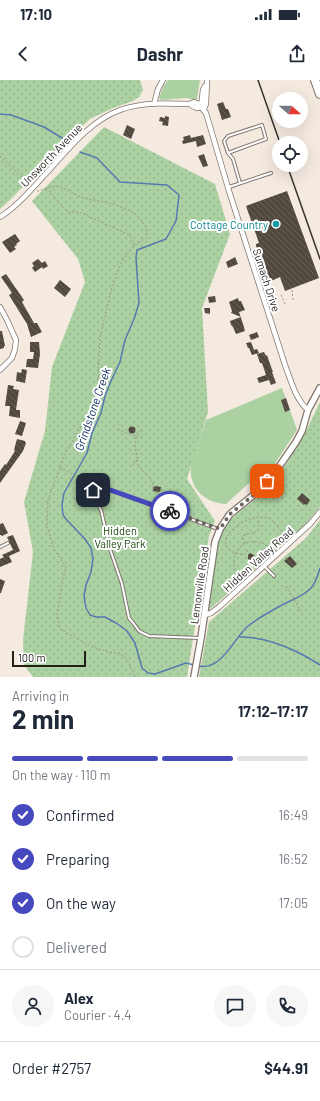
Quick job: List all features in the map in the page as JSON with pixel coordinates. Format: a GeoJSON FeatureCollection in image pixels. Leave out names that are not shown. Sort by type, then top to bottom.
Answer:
{"type":"FeatureCollection","features":[{"type":"Feature","properties":{"kind":"highway"},"geometry":{"type":"LineString","coordinates":[[315,80],[320,94]]}},
{"type":"Feature","properties":{"kind":"street"},"geometry":{"type":"LineString","coordinates":[[154,104],[158,89],[163,80]]}},
{"type":"Feature","properties":{"kind":"street"},"geometry":{"type":"LineString","coordinates":[[202,108],[203,90],[206,83]]}},
{"type":"Feature","properties":{"kind":"street","name":"Unsworth Avenue"},"geometry":{"type":"LineString","coordinates":[[0,217],[7,213],[33,188],[82,135],[112,114],[135,106],[154,104],[190,104],[194,102],[200,104],[202,108]]}},
{"type":"Feature","properties":{"kind":"street","name":"Sumach Drive"},"geometry":{"type":"LineString","coordinates":[[202,108],[207,117],[267,311],[291,381],[304,408],[308,410]]}},
{"type":"Feature","properties":{"kind":"street"},"geometry":{"type":"LineString","coordinates":[[0,307],[16,340],[12,358],[0,370]]}},
{"type":"Feature","properties":{"kind":"street","name":"Lemonville Road"},"geometry":{"type":"LineString","coordinates":[[194,676],[205,615],[215,542],[220,529],[230,514],[261,489],[274,474],[302,431],[308,410],[320,388]]}},
{"type":"Feature","properties":{"kind":"street","name":"Hidden Valley Road"},"geometry":{"type":"LineString","coordinates":[[205,615],[211,613],[264,566],[310,524],[320,512]]}},
{"type":"Feature","properties":{"kind":"lane"},"geometry":{"type":"LineString","coordinates":[[228,152],[266,139],[262,125],[228,136],[224,141],[228,152],[232,159],[240,183]]}},
{"type":"Feature","properties":{"kind":"lane"},"geometry":{"type":"LineString","coordinates":[[228,187],[271,173]]}},
{"type":"Feature","properties":{"kind":"lane"},"geometry":{"type":"LineString","coordinates":[[201,638],[149,636],[139,631],[129,618],[122,584],[110,549],[101,510],[92,493],[96,486],[99,486],[220,529]]}},
{"type":"Feature","properties":{"kind":"lane"},"geometry":{"type":"LineString","coordinates":[[0,547],[8,543]]}},
{"type":"Feature","properties":{"kind":"lane"},"geometry":{"type":"LineString","coordinates":[[264,566],[274,576]]}},
{"type":"Feature","properties":{"kind":"path"},"geometry":{"type":"LineString","coordinates":[[0,156],[38,191],[59,186],[83,198],[114,204],[136,214],[146,227],[147,237],[134,246],[123,259],[113,283],[100,337],[97,402],[85,418],[64,456],[48,500],[47,527],[54,549],[66,568],[62,583],[57,617],[60,629],[92,647],[119,653],[127,659],[135,677]]}},
{"type":"Feature","properties":{"kind":"path"},"geometry":{"type":"LineString","coordinates":[[47,188],[67,212],[79,212],[130,235],[134,246]]}},
{"type":"Feature","properties":{"kind":"path"},"geometry":{"type":"LineString","coordinates":[[292,290],[293,300]]}},
{"type":"Feature","properties":{"kind":"path"},"geometry":{"type":"LineString","coordinates":[[281,295],[285,304]]}},
{"type":"Feature","properties":{"kind":"path"},"geometry":{"type":"LineString","coordinates":[[118,429],[141,437]]}},
{"type":"Feature","properties":{"kind":"path"},"geometry":{"type":"LineString","coordinates":[[131,466],[136,460],[137,454],[135,446],[136,436],[139,431],[142,431]]}},
{"type":"Feature","properties":{"kind":"path"},"geometry":{"type":"LineString","coordinates":[[136,460],[139,466],[152,481],[152,491],[158,493]]}},
{"type":"Feature","properties":{"kind":"path"},"geometry":{"type":"LineString","coordinates":[[60,466],[85,479],[93,477],[102,478]]}},
{"type":"Feature","properties":{"kind":"path"},"geometry":{"type":"LineString","coordinates":[[244,583],[234,567],[236,553],[244,544],[258,541],[272,549],[280,542],[277,538],[282,533],[273,521],[266,518],[253,518],[241,522],[230,531],[226,540],[226,546],[230,551],[236,553],[242,555],[248,550]]}},
{"type":"Feature","properties":{"kind":"path"},"geometry":{"type":"LineString","coordinates":[[244,544],[244,535],[255,532],[259,528],[258,518]]}},
{"type":"Feature","properties":{"kind":"path"},"geometry":{"type":"LineString","coordinates":[[286,586],[302,613]]}},
{"type":"Feature","properties":{"kind":"green space"},"geometry":{"type":"Polygon","coordinates":[[[0,80],[140,80],[143,90],[139,97],[133,101],[113,108],[90,119],[53,154],[0,209],[0,80]]]}},
{"type":"Feature","properties":{"kind":"green space"},"geometry":{"type":"Polygon","coordinates":[[[168,80],[200,80],[197,99],[186,98],[161,100],[159,98],[163,87],[168,80]]]}},
{"type":"Feature","properties":{"kind":"green space","name":"Hidden Valley Park"},"geometry":{"type":"Polygon","coordinates":[[[104,127],[215,184],[230,234],[202,308],[208,412],[187,479],[215,521],[209,536],[187,677],[33,677],[24,665],[23,640],[33,552],[24,502],[45,431],[52,367],[85,282],[78,259],[32,201],[104,127]]]}},
{"type":"Feature","properties":{"kind":"green space"},"geometry":{"type":"Polygon","coordinates":[[[282,388],[297,430],[272,468],[255,487],[249,483],[226,504],[211,501],[204,497],[195,486],[192,480],[191,472],[192,461],[206,420],[282,388]]]}},
{"type":"Feature","properties":{"kind":"green space"},"geometry":{"type":"Polygon","coordinates":[[[320,402],[320,507],[302,528],[209,610],[215,555],[221,531],[229,520],[262,495],[285,466],[307,429],[320,402]]]}},
{"type":"Feature","properties":{"kind":"green space"},"geometry":{"type":"Polygon","coordinates":[[[320,520],[320,677],[199,677],[209,622],[306,538],[320,520]]]}},
{"type":"Feature","properties":{"kind":"building"},"geometry":{"type":"Polygon","coordinates":[[[223,102],[231,117],[222,120],[217,104],[223,102]]]}},
{"type":"Feature","properties":{"kind":"building"},"geometry":{"type":"Polygon","coordinates":[[[165,116],[169,117],[168,126],[162,125],[163,122],[159,121],[160,117],[165,118],[165,116]]]}},
{"type":"Feature","properties":{"kind":"building"},"geometry":{"type":"Polygon","coordinates":[[[127,125],[135,129],[131,139],[123,135],[127,125]]]}},
{"type":"Feature","properties":{"kind":"building"},"geometry":{"type":"Polygon","coordinates":[[[190,135],[191,138],[203,135],[206,144],[197,147],[196,141],[183,144],[183,137],[190,135]]]}},
{"type":"Feature","properties":{"kind":"building"},"geometry":{"type":"Polygon","coordinates":[[[204,154],[208,166],[203,167],[198,156],[204,154]]]}},
{"type":"Feature","properties":{"kind":"building","name":"Cottage Country"},"geometry":{"type":"Polygon","coordinates":[[[287,191],[319,278],[285,291],[280,277],[269,282],[256,246],[256,244],[259,243],[246,206],[287,191]]]}},
{"type":"Feature","properties":{"kind":"building"},"geometry":{"type":"Polygon","coordinates":[[[15,234],[20,241],[14,247],[16,249],[10,253],[2,242],[15,234]]]}},
{"type":"Feature","properties":{"kind":"building"},"geometry":{"type":"Polygon","coordinates":[[[235,257],[238,264],[228,268],[226,262],[235,257]]]}},
{"type":"Feature","properties":{"kind":"building"},"geometry":{"type":"Polygon","coordinates":[[[38,259],[42,263],[45,261],[48,266],[43,269],[42,267],[35,272],[32,268],[34,266],[32,263],[38,259]]]}},
{"type":"Feature","properties":{"kind":"building"},"geometry":{"type":"Polygon","coordinates":[[[6,274],[24,300],[22,302],[34,323],[37,323],[42,332],[31,337],[27,324],[9,295],[12,293],[1,277],[6,274]]]}},
{"type":"Feature","properties":{"kind":"building"},"geometry":{"type":"Polygon","coordinates":[[[60,280],[71,289],[65,297],[54,288],[60,280]]]}},
{"type":"Feature","properties":{"kind":"building"},"geometry":{"type":"Polygon","coordinates":[[[215,296],[216,302],[209,303],[208,297],[215,296]]]}},
{"type":"Feature","properties":{"kind":"building"},"geometry":{"type":"Polygon","coordinates":[[[238,298],[245,310],[239,312],[241,317],[231,313],[232,311],[229,302],[238,298]]]}},
{"type":"Feature","properties":{"kind":"building"},"geometry":{"type":"Polygon","coordinates":[[[204,308],[210,308],[210,314],[205,313],[204,308]]]}},
{"type":"Feature","properties":{"kind":"building"},"geometry":{"type":"Polygon","coordinates":[[[241,317],[245,331],[236,334],[230,321],[241,317]]]}},
{"type":"Feature","properties":{"kind":"building"},"geometry":{"type":"Polygon","coordinates":[[[0,331],[2,331],[5,346],[4,348],[0,349],[0,331]]]}},
{"type":"Feature","properties":{"kind":"building"},"geometry":{"type":"Polygon","coordinates":[[[257,332],[259,337],[251,340],[249,335],[257,332]]]}},
{"type":"Feature","properties":{"kind":"building"},"geometry":{"type":"Polygon","coordinates":[[[30,342],[39,342],[40,354],[38,368],[26,367],[27,359],[33,359],[34,352],[30,352],[30,342]]]}},
{"type":"Feature","properties":{"kind":"building"},"geometry":{"type":"Polygon","coordinates":[[[251,342],[254,350],[257,349],[259,353],[252,355],[246,343],[251,342]]]}},
{"type":"Feature","properties":{"kind":"building"},"geometry":{"type":"Polygon","coordinates":[[[264,352],[266,356],[267,355],[276,383],[271,385],[269,380],[259,383],[257,378],[266,375],[257,354],[264,352]]]}},
{"type":"Feature","properties":{"kind":"building"},"geometry":{"type":"Polygon","coordinates":[[[22,369],[27,370],[25,383],[16,381],[17,372],[21,373],[22,369]]]}},
{"type":"Feature","properties":{"kind":"building"},"geometry":{"type":"Polygon","coordinates":[[[8,385],[14,386],[13,389],[19,390],[16,410],[20,410],[20,418],[9,416],[10,406],[5,406],[8,385]]]}},
{"type":"Feature","properties":{"kind":"building"},"geometry":{"type":"Polygon","coordinates":[[[286,398],[290,410],[285,412],[281,400],[286,398]]]}},
{"type":"Feature","properties":{"kind":"building"},"geometry":{"type":"Polygon","coordinates":[[[20,421],[26,423],[22,436],[15,434],[20,421]]]}},
{"type":"Feature","properties":{"kind":"building"},"geometry":{"type":"Polygon","coordinates":[[[132,427],[135,430],[132,433],[129,430],[132,427]]]}},
{"type":"Feature","properties":{"kind":"building"},"geometry":{"type":"Polygon","coordinates":[[[17,439],[25,441],[26,443],[23,451],[0,483],[0,471],[15,451],[17,439]]]}},
{"type":"Feature","properties":{"kind":"building"},"geometry":{"type":"Polygon","coordinates":[[[154,486],[161,487],[160,492],[153,491],[154,486]]]}},
{"type":"Feature","properties":{"kind":"building"},"geometry":{"type":"Polygon","coordinates":[[[302,493],[310,500],[307,505],[304,505],[297,499],[302,493]]]}},
{"type":"Feature","properties":{"kind":"building"},"geometry":{"type":"Polygon","coordinates":[[[3,523],[8,533],[2,536],[0,535],[0,524],[3,523]]]}},
{"type":"Feature","properties":{"kind":"building"},"geometry":{"type":"Polygon","coordinates":[[[13,535],[20,551],[9,556],[12,562],[0,567],[0,559],[4,557],[2,555],[13,550],[7,537],[13,535]]]}},
{"type":"Feature","properties":{"kind":"building"},"geometry":{"type":"Polygon","coordinates":[[[250,553],[254,555],[254,558],[251,560],[248,559],[248,555],[250,553]]]}},
{"type":"Feature","properties":{"kind":"building"},"geometry":{"type":"Polygon","coordinates":[[[290,556],[297,564],[292,568],[284,561],[290,556]]]}},
{"type":"Feature","properties":{"kind":"building"},"geometry":{"type":"Polygon","coordinates":[[[0,579],[5,581],[1,593],[0,593],[0,579]]]}},
{"type":"Feature","properties":{"kind":"waterway","name":"Grindstone Creek"},"geometry":{"type":"LineString","coordinates":[[0,114],[11,115],[44,127],[67,141]]}},
{"type":"Feature","properties":{"kind":"waterway","name":"Grindstone Creek"},"geometry":{"type":"LineString","coordinates":[[80,152],[97,158],[120,182],[167,185],[179,195],[176,221],[166,239],[137,250],[136,258],[139,303],[125,340],[120,362],[105,396],[101,413],[92,433],[87,453],[64,493],[62,505],[63,515],[85,539],[91,548],[93,559],[84,596],[86,608],[90,615],[105,617],[127,631],[135,643],[142,668],[148,673],[155,674],[186,663],[194,665]]}},
{"type":"Feature","properties":{"kind":"waterway","name":"Grindstone Creek"},"geometry":{"type":"LineString","coordinates":[[198,666],[214,664],[226,653],[248,626],[267,613],[297,598],[309,590],[314,584],[320,568]]}},
{"type":"Feature","properties":{"kind":"waterway"},"geometry":{"type":"LineString","coordinates":[[240,637],[261,639],[275,643],[289,648],[320,665]]}},
{"type":"Feature","properties":{"kind":"railway"},"geometry":{"type":"LineString","coordinates":[[258,80],[278,136]]}},
{"type":"Feature","properties":{"kind":"railway"},"geometry":{"type":"LineString","coordinates":[[289,172],[320,259]]}},
{"type":"Feature","properties":{"kind":"way so far"},"geometry":{"type":"LineString","coordinates":[[170,511],[220,529],[230,514],[261,489],[267,481]]}},
{"type":"Feature","properties":{"kind":"place","name":"Cottage Country"},"geometry":{"type":"Point","coordinates":[276,224]}},
{"type":"Feature","properties":{"kind":"route"},"geometry":{"type":"LineString","coordinates":[[93,490],[96,486],[99,486],[170,511]]}}]}
